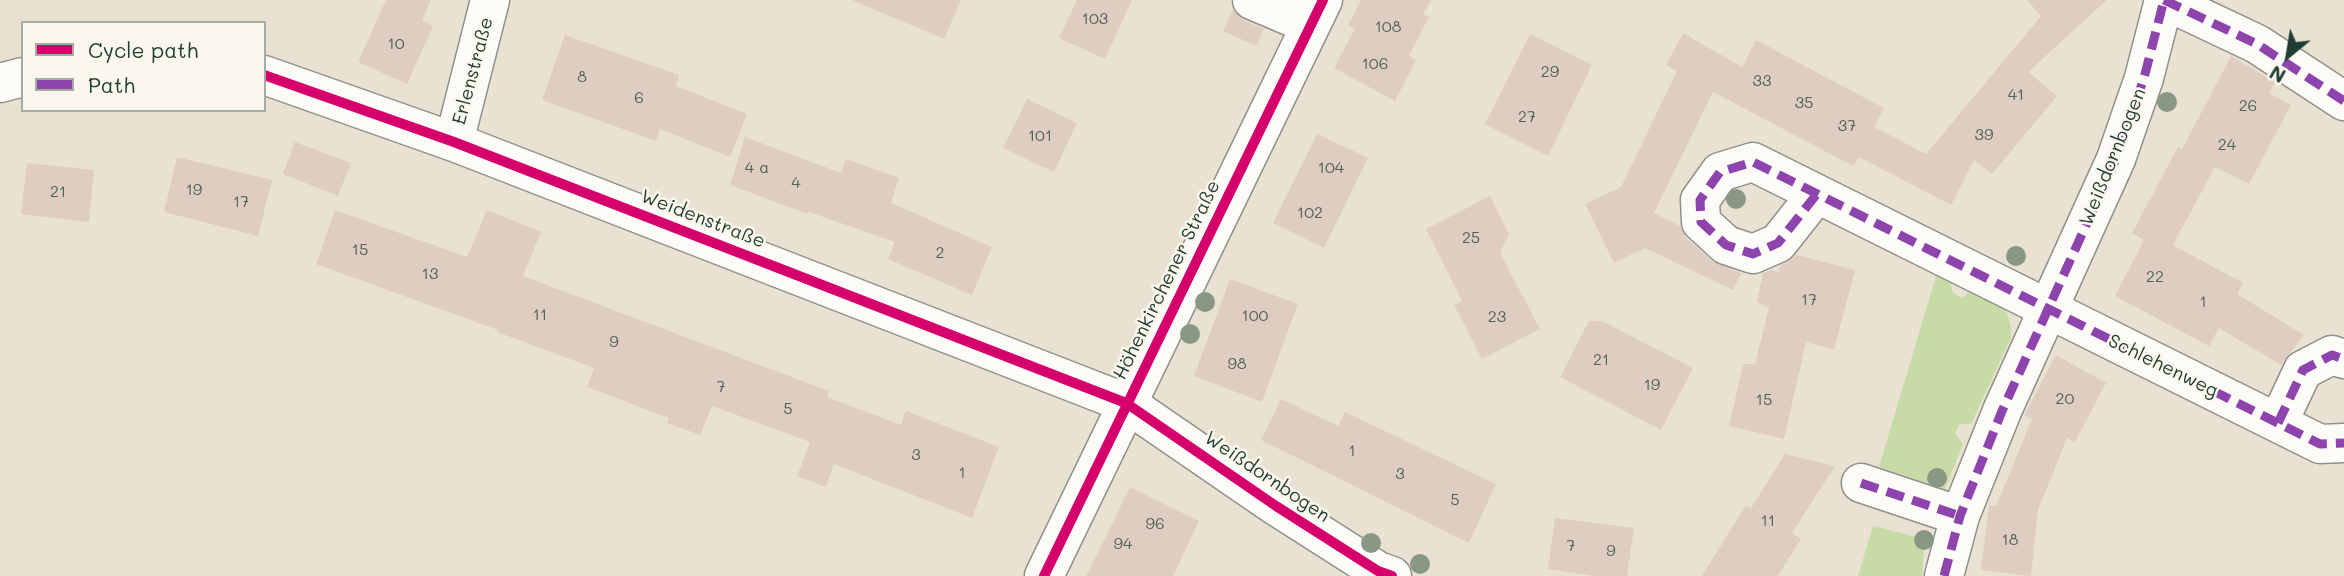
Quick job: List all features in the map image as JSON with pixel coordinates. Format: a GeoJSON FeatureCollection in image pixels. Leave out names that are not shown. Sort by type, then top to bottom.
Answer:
{"type":"FeatureCollection","features":[{"type":"Feature","properties":{"kind":"street","name":"Erlenstraße"},"geometry":{"type":"LineString","coordinates":[[454,142],[490,0]]}},
{"type":"Feature","properties":{"kind":"street"},"geometry":{"type":"LineString","coordinates":[[1252,0],[1317,12]]}},
{"type":"Feature","properties":{"kind":"street","name":"Weißdornbogen"},"geometry":{"type":"LineString","coordinates":[[1944,576],[1960,516],[2002,411],[2116,159],[2144,78],[2164,0],[2256,44],[2344,101]]}},
{"type":"Feature","properties":{"kind":"street","name":"Höhenkirchener Straße"},"geometry":{"type":"LineString","coordinates":[[1044,576],[1317,12]]}},
{"type":"Feature","properties":{"kind":"street","name":"Weidenstraße"},"geometry":{"type":"LineString","coordinates":[[266,76],[454,142],[1126,403]]}},
{"type":"Feature","properties":{"kind":"street"},"geometry":{"type":"LineString","coordinates":[[0,83],[21,78]]}},
{"type":"Feature","properties":{"kind":"street"},"geometry":{"type":"LineString","coordinates":[[1816,195],[2048,309]]}},
{"type":"Feature","properties":{"kind":"street","name":"Schlehenweg"},"geometry":{"type":"LineString","coordinates":[[2048,309],[2320,444],[2344,443]]}},
{"type":"Feature","properties":{"kind":"street"},"geometry":{"type":"LineString","coordinates":[[2278,422],[2303,370],[2332,355],[2344,359]]}},
{"type":"Feature","properties":{"kind":"street","name":"Weißdornbogen"},"geometry":{"type":"LineString","coordinates":[[1126,403],[1276,506],[1378,571],[1392,576]]}},
{"type":"Feature","properties":{"kind":"street"},"geometry":{"type":"LineString","coordinates":[[1861,483],[1960,516]]}},
{"type":"Feature","properties":{"kind":"green space"},"geometry":{"type":"Polygon","coordinates":[[[1936,276],[1950,282],[1953,293],[1963,298],[1969,292],[1987,297],[2000,305],[2009,318],[2011,327],[2011,338],[1971,424],[1960,424],[1955,433],[1963,444],[1945,489],[1879,467],[1936,276]]]}},
{"type":"Feature","properties":{"kind":"green space"},"geometry":{"type":"Polygon","coordinates":[[[1873,526],[1925,539],[1922,576],[1858,576],[1873,526]]]}},
{"type":"Feature","properties":{"kind":"building"},"geometry":{"type":"Polygon","coordinates":[[[386,0],[431,0],[422,20],[433,26],[407,84],[358,62],[386,0]]]}},
{"type":"Feature","properties":{"kind":"building"},"geometry":{"type":"Polygon","coordinates":[[[852,0],[961,0],[944,39],[852,0]]]}},
{"type":"Feature","properties":{"kind":"building"},"geometry":{"type":"Polygon","coordinates":[[[1077,0],[1132,0],[1105,59],[1059,38],[1077,0]]]}},
{"type":"Feature","properties":{"kind":"building"},"geometry":{"type":"Polygon","coordinates":[[[1361,0],[1431,0],[1423,14],[1429,17],[1409,56],[1416,60],[1395,101],[1334,68],[1355,29],[1348,25],[1361,0]]]}},
{"type":"Feature","properties":{"kind":"building"},"geometry":{"type":"Polygon","coordinates":[[[2027,0],[2107,0],[2028,72],[2057,96],[1992,174],[1974,160],[1951,205],[1859,157],[1853,166],[1713,92],[1654,213],[1680,226],[1686,238],[1712,261],[1741,273],[1733,290],[1645,248],[1614,263],[1585,204],[1621,187],[1677,71],[1666,65],[1683,33],[1742,67],[1756,40],[1884,108],[1874,127],[1926,154],[2041,16],[2027,0]]]}},
{"type":"Feature","properties":{"kind":"building"},"geometry":{"type":"Polygon","coordinates":[[[1233,9],[1243,20],[1264,29],[1256,46],[1223,31],[1233,9]]]}},
{"type":"Feature","properties":{"kind":"building"},"geometry":{"type":"Polygon","coordinates":[[[1530,34],[1592,65],[1548,156],[1485,124],[1530,34]]]}},
{"type":"Feature","properties":{"kind":"building"},"geometry":{"type":"Polygon","coordinates":[[[565,35],[679,75],[676,86],[747,114],[730,157],[660,129],[656,141],[542,100],[565,35]]]}},
{"type":"Feature","properties":{"kind":"building"},"geometry":{"type":"Polygon","coordinates":[[[2231,56],[2275,82],[2269,93],[2291,105],[2249,184],[2215,167],[2173,245],[2243,283],[2237,294],[2304,335],[2281,365],[2219,328],[2209,346],[2115,296],[2144,240],[2132,233],[2178,147],[2182,149],[2231,56]]]}},
{"type":"Feature","properties":{"kind":"building"},"geometry":{"type":"Polygon","coordinates":[[[1027,99],[1077,123],[1054,172],[1003,148],[1027,99]]]}},
{"type":"Feature","properties":{"kind":"building"},"geometry":{"type":"Polygon","coordinates":[[[1317,134],[1368,158],[1324,248],[1273,223],[1317,134]]]}},
{"type":"Feature","properties":{"kind":"building"},"geometry":{"type":"Polygon","coordinates":[[[745,137],[841,173],[846,159],[899,178],[891,203],[992,247],[972,295],[888,259],[895,242],[730,185],[745,137]]]}},
{"type":"Feature","properties":{"kind":"building"},"geometry":{"type":"Polygon","coordinates":[[[295,142],[351,163],[338,196],[283,174],[295,142]]]}},
{"type":"Feature","properties":{"kind":"building"},"geometry":{"type":"Polygon","coordinates":[[[177,157],[272,180],[258,236],[164,212],[177,157]]]}},
{"type":"Feature","properties":{"kind":"building"},"geometry":{"type":"Polygon","coordinates":[[[27,163],[94,170],[89,222],[21,214],[27,163]]]}},
{"type":"Feature","properties":{"kind":"building"},"geometry":{"type":"Polygon","coordinates":[[[1490,196],[1509,234],[1500,253],[1540,329],[1482,359],[1454,305],[1462,301],[1426,229],[1490,196]]]}},
{"type":"Feature","properties":{"kind":"building"},"geometry":{"type":"Polygon","coordinates":[[[335,210],[467,257],[487,210],[541,232],[523,276],[829,391],[827,397],[901,425],[906,411],[999,447],[972,518],[834,464],[826,487],[797,476],[810,442],[712,406],[700,435],[667,423],[669,418],[587,387],[594,368],[316,264],[335,210]]]}},
{"type":"Feature","properties":{"kind":"building"},"geometry":{"type":"Polygon","coordinates":[[[1797,255],[1855,270],[1834,350],[1806,342],[1784,439],[1729,426],[1743,364],[1755,364],[1769,308],[1757,302],[1763,273],[1772,270],[1778,273],[1780,266],[1797,255]]]}},
{"type":"Feature","properties":{"kind":"building"},"geometry":{"type":"Polygon","coordinates":[[[1230,279],[1298,304],[1262,402],[1194,376],[1230,279]]]}},
{"type":"Feature","properties":{"kind":"building"},"geometry":{"type":"Polygon","coordinates":[[[1589,321],[1602,321],[1693,368],[1661,430],[1560,377],[1589,321]]]}},
{"type":"Feature","properties":{"kind":"building"},"geometry":{"type":"Polygon","coordinates":[[[2056,355],[2106,383],[2075,442],[2067,438],[2038,510],[2031,576],[1981,570],[1989,505],[1996,506],[2032,419],[2024,415],[2056,355]]]}},
{"type":"Feature","properties":{"kind":"building"},"geometry":{"type":"Polygon","coordinates":[[[1281,399],[1338,426],[1345,412],[1496,484],[1469,543],[1261,440],[1281,399]]]}},
{"type":"Feature","properties":{"kind":"building"},"geometry":{"type":"Polygon","coordinates":[[[1785,454],[1835,466],[1792,533],[1801,539],[1778,576],[1702,576],[1746,505],[1751,508],[1785,454]]]}},
{"type":"Feature","properties":{"kind":"building"},"geometry":{"type":"Polygon","coordinates":[[[1130,487],[1199,521],[1173,576],[1086,576],[1130,487]]]}},
{"type":"Feature","properties":{"kind":"building"},"geometry":{"type":"Polygon","coordinates":[[[1555,518],[1634,528],[1627,576],[1594,576],[1548,569],[1555,518]]]}},
{"type":"Feature","properties":{"kind":"marked path"},"geometry":{"type":"LineString","coordinates":[[2164,0],[2257,44],[2344,101]]}},
{"type":"Feature","properties":{"kind":"marked path"},"geometry":{"type":"LineString","coordinates":[[1944,576],[1960,516],[2002,411],[2116,159],[2144,78],[2164,0]]}},
{"type":"Feature","properties":{"kind":"marked path"},"geometry":{"type":"LineString","coordinates":[[1816,195],[1778,243],[1753,254],[1726,245],[1701,222],[1700,200],[1720,172],[1753,162],[2320,444],[2344,443]]}},
{"type":"Feature","properties":{"kind":"marked path"},"geometry":{"type":"LineString","coordinates":[[2278,423],[2303,370],[2332,355],[2344,359]]}},
{"type":"Feature","properties":{"kind":"marked path"},"geometry":{"type":"LineString","coordinates":[[1861,483],[1960,516]]}},
{"type":"Feature","properties":{"kind":"cycle path"},"geometry":{"type":"LineString","coordinates":[[1044,576],[1323,0]]}},
{"type":"Feature","properties":{"kind":"cycle path"},"geometry":{"type":"LineString","coordinates":[[266,76],[454,142],[1126,403],[1276,506],[1378,571],[1392,576]]}}]}
